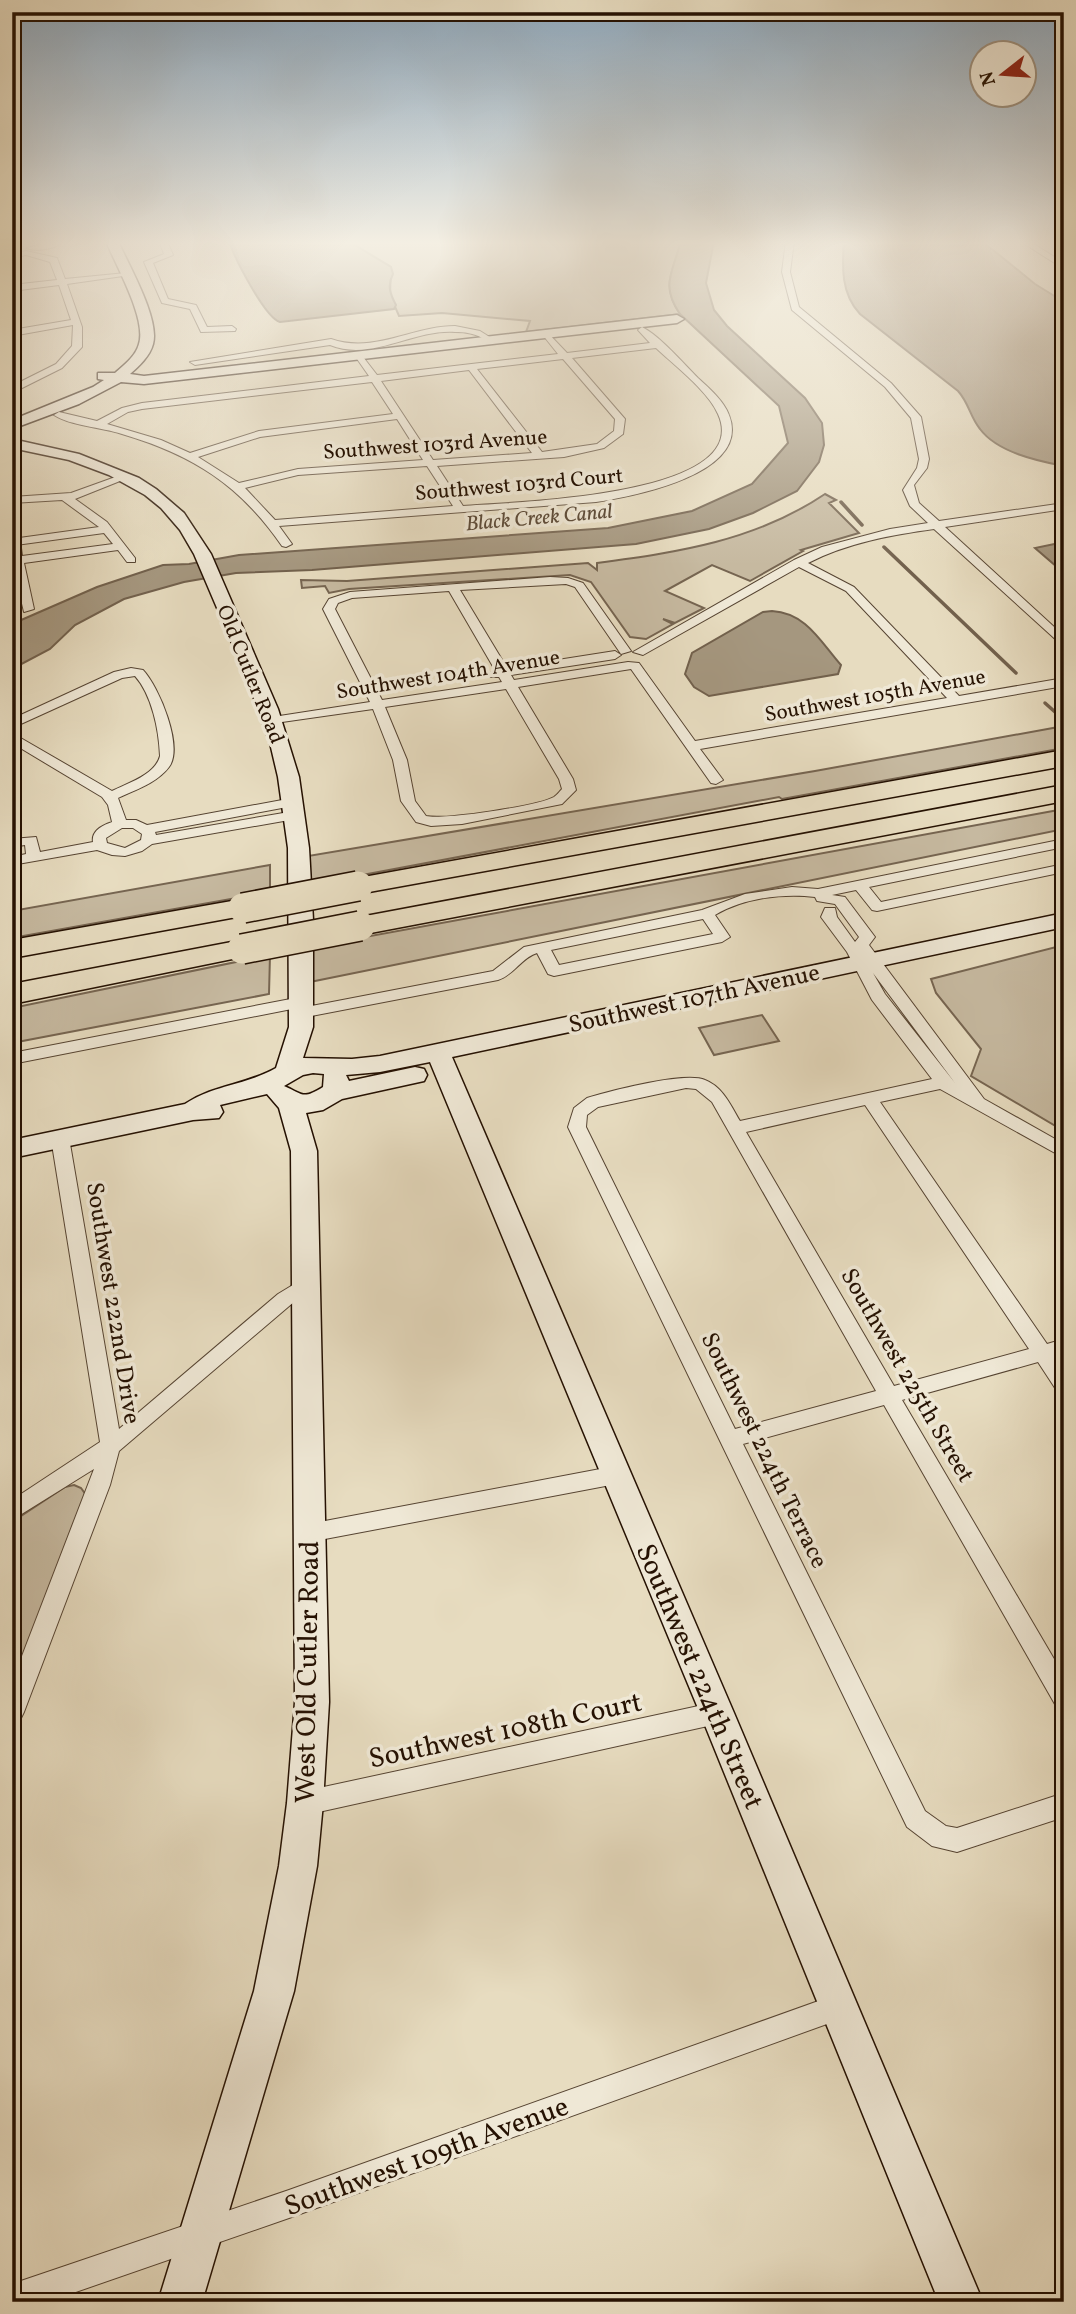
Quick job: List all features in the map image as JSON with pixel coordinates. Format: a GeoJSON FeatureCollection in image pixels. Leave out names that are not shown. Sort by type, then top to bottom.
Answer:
{"type":"FeatureCollection","features":[{"type":"Feature","properties":{"kind":"highway"},"geometry":{"type":"LineString","coordinates":[[12,949],[1064,758]]}},
{"type":"Feature","properties":{"kind":"highway"},"geometry":{"type":"LineString","coordinates":[[12,994],[1064,793]]}},
{"type":"Feature","properties":{"kind":"street"},"geometry":{"type":"LineString","coordinates":[[12,390],[38,379],[69,358],[74,349]]}},
{"type":"Feature","properties":{"kind":"street"},"geometry":{"type":"LineString","coordinates":[[110,378],[129,349]]}},
{"type":"Feature","properties":{"kind":"street"},"geometry":{"type":"LineString","coordinates":[[12,425],[85,396],[140,357],[143,349]]}},
{"type":"Feature","properties":{"kind":"street"},"geometry":{"type":"LineString","coordinates":[[271,359],[292,349]]}},
{"type":"Feature","properties":{"kind":"street"},"geometry":{"type":"LineString","coordinates":[[12,417],[110,378],[141,381],[195,363],[271,359],[323,360],[406,349]]}},
{"type":"Feature","properties":{"kind":"street"},"geometry":{"type":"LineString","coordinates":[[559,349],[565,356]]}},
{"type":"Feature","properties":{"kind":"street"},"geometry":{"type":"LineString","coordinates":[[99,424],[125,410],[142,406],[624,349]]}},
{"type":"Feature","properties":{"kind":"street","name":"Southwest 103rd Court"},"geometry":{"type":"LineString","coordinates":[[273,523],[603,499],[667,483],[692,472],[715,455],[726,436],[724,415],[661,349]]}},
{"type":"Feature","properties":{"kind":"street"},"geometry":{"type":"LineString","coordinates":[[845,349],[888,385],[913,412],[924,459],[922,468],[908,490],[914,504],[1064,643]]}},
{"type":"Feature","properties":{"kind":"street"},"geometry":{"type":"LineString","coordinates":[[286,350],[315,354],[323,360]]}},
{"type":"Feature","properties":{"kind":"street"},"geometry":{"type":"LineString","coordinates":[[360,356],[460,509]]}},
{"type":"Feature","properties":{"kind":"street","name":"Southwest 103rd Avenue"},"geometry":{"type":"LineString","coordinates":[[238,486],[293,473],[540,456],[579,452],[600,446],[616,436],[621,428],[621,421],[565,356]]}},
{"type":"Feature","properties":{"kind":"street"},"geometry":{"type":"LineString","coordinates":[[471,367],[540,456]]}},
{"type":"Feature","properties":{"kind":"street"},"geometry":{"type":"LineString","coordinates":[[59,415],[152,439],[190,456],[238,486],[260,506],[286,544]]}},
{"type":"Feature","properties":{"kind":"street"},"geometry":{"type":"LineString","coordinates":[[190,456],[259,434],[400,416]]}},
{"type":"Feature","properties":{"kind":"street","name":"Old Cutler Road"},"geometry":{"type":"LineString","coordinates":[[12,443],[66,454],[121,476],[154,495],[175,512],[188,528],[203,556],[271,716],[294,808],[302,914],[301,1014],[283,1074]]}},
{"type":"Feature","properties":{"kind":"street"},"geometry":{"type":"LineString","coordinates":[[12,500],[72,496],[121,476]]}},
{"type":"Feature","properties":{"kind":"street"},"geometry":{"type":"LineString","coordinates":[[64,496],[107,529],[131,560]]}},
{"type":"Feature","properties":{"kind":"street"},"geometry":{"type":"LineString","coordinates":[[453,588],[566,779],[569,790],[565,796],[547,803],[447,822],[429,822],[419,818],[411,809],[400,760],[375,699],[329,609],[335,599],[350,595],[453,588],[568,581],[583,588],[620,653],[617,662],[632,666],[647,660],[639,652],[798,562],[826,549],[854,540],[1064,506]]}},
{"type":"Feature","properties":{"kind":"street"},"geometry":{"type":"LineString","coordinates":[[29,609],[13,542],[107,529]]}},
{"type":"Feature","properties":{"kind":"street"},"geometry":{"type":"LineString","coordinates":[[18,560],[119,547]]}},
{"type":"Feature","properties":{"kind":"street"},"geometry":{"type":"LineString","coordinates":[[798,562],[850,589],[956,700]]}},
{"type":"Feature","properties":{"kind":"street","name":"Southwest 104th Avenue"},"geometry":{"type":"LineString","coordinates":[[505,679],[620,653],[639,652]]}},
{"type":"Feature","properties":{"kind":"street"},"geometry":{"type":"LineString","coordinates":[[632,666],[716,780]]}},
{"type":"Feature","properties":{"kind":"street","name":"Southwest 104th Avenue"},"geometry":{"type":"LineString","coordinates":[[271,716],[505,679],[632,666]]}},
{"type":"Feature","properties":{"kind":"street"},"geometry":{"type":"LineString","coordinates":[[12,724],[118,675],[130,672],[141,674],[148,684],[160,719],[169,748],[168,759],[158,770],[110,797]]}},
{"type":"Feature","properties":{"kind":"street","name":"Southwest 105th Avenue"},"geometry":{"type":"LineString","coordinates":[[692,746],[1064,682]]}},
{"type":"Feature","properties":{"kind":"street"},"geometry":{"type":"LineString","coordinates":[[12,737],[110,797],[120,824]]}},
{"type":"Feature","properties":{"kind":"street"},"geometry":{"type":"LineString","coordinates":[[12,861],[100,845],[111,852],[128,852],[147,835],[294,808]]}},
{"type":"Feature","properties":{"kind":"street"},"geometry":{"type":"LineString","coordinates":[[100,845],[98,841],[102,833],[120,824],[136,824],[147,835]]}},
{"type":"Feature","properties":{"kind":"street"},"geometry":{"type":"LineString","coordinates":[[12,843],[31,840],[34,857]]}},
{"type":"Feature","properties":{"kind":"street"},"geometry":{"type":"LineString","coordinates":[[12,1059],[301,1014],[498,975],[506,970],[521,952],[708,914],[729,902],[796,890],[823,900],[860,884],[1064,843]]}},
{"type":"Feature","properties":{"kind":"street"},"geometry":{"type":"LineString","coordinates":[[1007,854],[1027,876]]}},
{"type":"Feature","properties":{"kind":"street"},"geometry":{"type":"LineString","coordinates":[[860,884],[877,907],[1064,868]]}},
{"type":"Feature","properties":{"kind":"street"},"geometry":{"type":"LineString","coordinates":[[823,900],[829,918],[867,966],[954,1091],[1064,1152]]}},
{"type":"Feature","properties":{"kind":"street"},"geometry":{"type":"LineString","coordinates":[[541,947],[554,971],[722,937],[708,914]]}},
{"type":"Feature","properties":{"kind":"street","name":"Southwest 107th Avenue"},"geometry":{"type":"LineString","coordinates":[[328,1097],[442,1060],[1064,920]]}},
{"type":"Feature","properties":{"kind":"street","name":"Southwest 107th Avenue"},"geometry":{"type":"LineString","coordinates":[[867,966],[1064,936]]}},
{"type":"Feature","properties":{"kind":"street"},"geometry":{"type":"LineString","coordinates":[[867,966],[915,1044],[943,1073]]}},
{"type":"Feature","properties":{"kind":"street","name":"Old Cutler Road"},"geometry":{"type":"LineString","coordinates":[[301,1014],[321,1066]]}},
{"type":"Feature","properties":{"kind":"street"},"geometry":{"type":"LineString","coordinates":[[904,1091],[918,1083],[922,1076],[915,1044]]}},
{"type":"Feature","properties":{"kind":"street","name":"Southwest 107th Avenue"},"geometry":{"type":"LineString","coordinates":[[321,1066],[360,1067],[442,1060]]}},
{"type":"Feature","properties":{"kind":"street","name":"Southwest 224th Street"},"geometry":{"type":"LineString","coordinates":[[442,1060],[961,2302]]}},
{"type":"Feature","properties":{"kind":"street"},"geometry":{"type":"LineString","coordinates":[[12,1149],[192,1111],[215,1112],[261,1104],[308,1106],[328,1097],[336,1080],[321,1066],[302,1066],[256,1089],[212,1098],[192,1111]]}},
{"type":"Feature","properties":{"kind":"street"},"geometry":{"type":"LineString","coordinates":[[735,1128],[904,1091],[943,1073]]}},
{"type":"Feature","properties":{"kind":"street"},"geometry":{"type":"LineString","coordinates":[[283,1074],[279,1095],[289,1104]]}},
{"type":"Feature","properties":{"kind":"street","name":"Southwest 224th Terrace"},"geometry":{"type":"LineString","coordinates":[[701,1084],[681,1082],[593,1102],[582,1109],[577,1119],[577,1127],[913,1815],[933,1833],[957,1840],[1064,1805]]}},
{"type":"Feature","properties":{"kind":"street","name":"Southwest 225th Street"},"geometry":{"type":"LineString","coordinates":[[701,1084],[718,1098],[1064,1698]]}},
{"type":"Feature","properties":{"kind":"street","name":"West Old Cutler Road"},"geometry":{"type":"LineString","coordinates":[[304,1151],[328,1097]]}},
{"type":"Feature","properties":{"kind":"street"},"geometry":{"type":"LineString","coordinates":[[869,1099],[1064,1385]]}},
{"type":"Feature","properties":{"kind":"street","name":"West Old Cutler Road"},"geometry":{"type":"LineString","coordinates":[[180,2302],[274,1990],[298,1866],[305,1803],[312,1702],[304,1151],[289,1104]]}},
{"type":"Feature","properties":{"kind":"street","name":"Southwest 222nd Drive"},"geometry":{"type":"LineString","coordinates":[[12,1712],[100,1485],[111,1444],[60,1138]]}},
{"type":"Feature","properties":{"kind":"street"},"geometry":{"type":"LineString","coordinates":[[12,1511],[142,1421],[268,1310],[306,1284]]}},
{"type":"Feature","properties":{"kind":"street"},"geometry":{"type":"LineString","coordinates":[[730,1439],[1064,1347]]}},
{"type":"Feature","properties":{"kind":"street"},"geometry":{"type":"LineString","coordinates":[[309,1533],[616,1475]]}},
{"type":"Feature","properties":{"kind":"street","name":"Southwest 108th Court"},"geometry":{"type":"LineString","coordinates":[[305,1803],[717,1713]]}},
{"type":"Feature","properties":{"kind":"street","name":"Southwest 109th Avenue"},"geometry":{"type":"LineString","coordinates":[[12,2299],[200,2235],[838,2007]]}},
{"type":"Feature","properties":{"kind":"shaded area","name":"Black Creek Canal"},"geometry":{"type":"Polygon","coordinates":[[[718,349],[752,349],[805,398],[822,423],[824,445],[819,462],[797,491],[753,513],[709,529],[636,544],[312,570],[236,573],[184,582],[124,599],[75,625],[50,649],[12,669],[12,624],[97,587],[163,565],[189,564],[239,555],[608,528],[692,511],[752,484],[788,443],[779,406],[718,349]]]}},
{"type":"Feature","properties":{"kind":"shaded area"},"geometry":{"type":"Polygon","coordinates":[[[905,349],[1064,349],[1064,466],[1018,454],[996,444],[977,424],[958,391],[905,349]]]}},
{"type":"Feature","properties":{"kind":"shaded area"},"geometry":{"type":"Polygon","coordinates":[[[825,494],[836,500],[829,503],[859,533],[801,550],[803,551],[750,581],[712,565],[665,591],[704,608],[675,623],[663,619],[673,624],[646,639],[630,637],[591,582],[570,575],[349,589],[329,593],[325,586],[302,588],[301,580],[347,581],[588,563],[597,570],[597,563],[687,549],[744,534],[798,510],[825,494]]]}},
{"type":"Feature","properties":{"kind":"shaded area"},"geometry":{"type":"Polygon","coordinates":[[[1064,542],[1064,573],[1035,548],[1064,542]]]}},
{"type":"Feature","properties":{"kind":"shaded area"},"geometry":{"type":"Polygon","coordinates":[[[772,611],[794,617],[811,630],[841,665],[838,674],[709,696],[694,687],[685,674],[692,653],[763,612],[772,611]]]}},
{"type":"Feature","properties":{"kind":"shaded area"},"geometry":{"type":"Polygon","coordinates":[[[1064,726],[1064,748],[782,799],[779,797],[309,885],[308,856],[815,771],[1064,726]]]}},
{"type":"Feature","properties":{"kind":"shaded area"},"geometry":{"type":"Polygon","coordinates":[[[1064,809],[1064,829],[310,982],[310,947],[1064,809]]]}},
{"type":"Feature","properties":{"kind":"shaded area"},"geometry":{"type":"Polygon","coordinates":[[[270,865],[270,892],[12,938],[12,911],[270,865]]]}},
{"type":"Feature","properties":{"kind":"shaded area"},"geometry":{"type":"Polygon","coordinates":[[[1064,945],[1064,1131],[971,1076],[981,1049],[936,993],[931,979],[1064,945]]]}},
{"type":"Feature","properties":{"kind":"shaded area"},"geometry":{"type":"Polygon","coordinates":[[[270,955],[269,994],[12,1043],[12,1008],[270,955]]]}},
{"type":"Feature","properties":{"kind":"shaded area"},"geometry":{"type":"Polygon","coordinates":[[[762,1015],[779,1041],[714,1055],[699,1028],[762,1015]]]}},
{"type":"Feature","properties":{"kind":"shaded area"},"geometry":{"type":"Polygon","coordinates":[[[74,1485],[81,1488],[86,1495],[12,1685],[12,1522],[65,1487],[74,1485]]]}},
{"type":"Feature","properties":{"kind":"waterway"},"geometry":{"type":"LineString","coordinates":[[841,502],[862,525]]}},
{"type":"Feature","properties":{"kind":"waterway"},"geometry":{"type":"LineString","coordinates":[[884,547],[1016,673]]}},
{"type":"Feature","properties":{"kind":"waterway"},"geometry":{"type":"LineString","coordinates":[[1045,703],[1064,720]]}}]}
